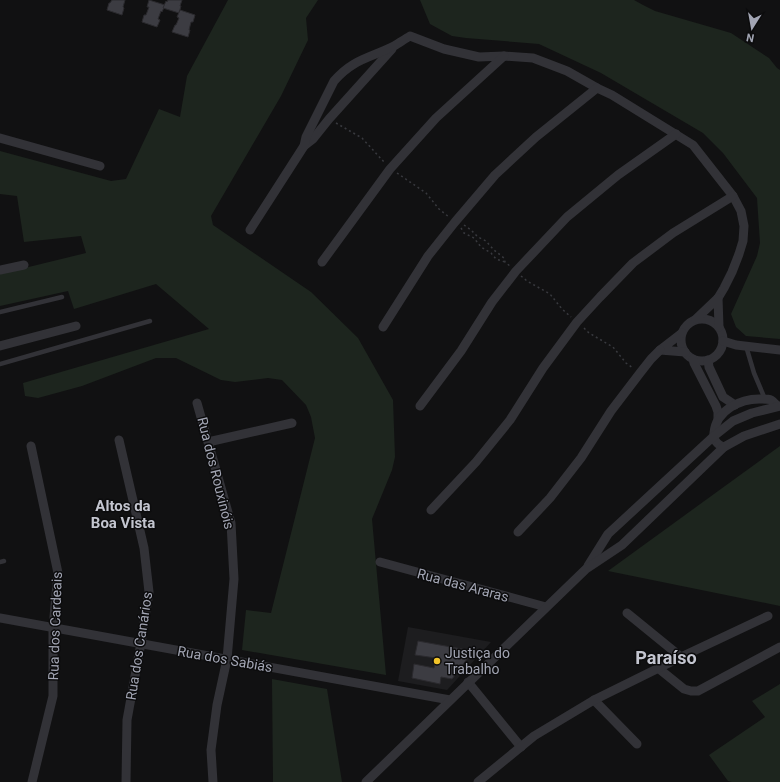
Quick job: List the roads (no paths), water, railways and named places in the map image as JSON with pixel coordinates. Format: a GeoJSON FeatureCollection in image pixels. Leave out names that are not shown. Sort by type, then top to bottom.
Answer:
{"type":"FeatureCollection","features":[{"type":"Feature","properties":{"kind":"street"},"geometry":{"type":"LineString","coordinates":[[304,146],[306,137],[330,88],[340,74],[358,61],[394,46],[410,36],[444,49],[479,57],[504,56],[533,58],[567,71],[612,95],[693,145],[733,196],[741,211],[744,226],[743,242],[732,272],[718,298],[696,319],[688,324],[682,333],[651,359],[611,411],[581,458],[550,498],[518,532]]}},
{"type":"Feature","properties":{"kind":"street"},"geometry":{"type":"LineString","coordinates":[[250,230],[304,146],[313,139],[394,46]]}},
{"type":"Feature","properties":{"kind":"street"},"geometry":{"type":"LineString","coordinates":[[322,262],[390,169],[436,118],[504,56]]}},
{"type":"Feature","properties":{"kind":"street"},"geometry":{"type":"LineString","coordinates":[[383,327],[428,256],[496,175],[536,137],[597,88]]}},
{"type":"Feature","properties":{"kind":"street"},"geometry":{"type":"LineString","coordinates":[[420,406],[460,351],[492,302],[516,271],[567,217],[618,175],[676,134]]}},
{"type":"Feature","properties":{"kind":"street"},"geometry":{"type":"LineString","coordinates":[[0,138],[100,166]]}},
{"type":"Feature","properties":{"kind":"street"},"geometry":{"type":"LineString","coordinates":[[431,510],[476,462],[510,420],[543,368],[577,322],[600,297],[633,263],[673,232],[733,196]]}},
{"type":"Feature","properties":{"kind":"street"},"geometry":{"type":"LineString","coordinates":[[0,270],[24,265]]}},
{"type":"Feature","properties":{"kind":"street"},"geometry":{"type":"LineString","coordinates":[[718,298],[719,327]]}},
{"type":"Feature","properties":{"kind":"street"},"geometry":{"type":"LineString","coordinates":[[682,333],[681,343],[685,352],[693,359],[703,361],[717,355],[722,346],[722,331],[716,323],[706,319],[696,319]]}},
{"type":"Feature","properties":{"kind":"street"},"geometry":{"type":"LineString","coordinates":[[0,346],[76,326]]}},
{"type":"Feature","properties":{"kind":"street"},"geometry":{"type":"LineString","coordinates":[[723,341],[736,345],[780,350]]}},
{"type":"Feature","properties":{"kind":"street"},"geometry":{"type":"LineString","coordinates":[[660,350],[685,352]]}},
{"type":"Feature","properties":{"kind":"street"},"geometry":{"type":"LineString","coordinates":[[693,359],[716,406],[718,419],[715,426],[714,436],[717,442],[724,447]]}},
{"type":"Feature","properties":{"kind":"street"},"geometry":{"type":"LineString","coordinates":[[708,360],[709,367],[723,397],[735,405]]}},
{"type":"Feature","properties":{"kind":"street"},"geometry":{"type":"LineString","coordinates":[[718,419],[735,405],[749,400],[771,400],[779,406]]}},
{"type":"Feature","properties":{"kind":"street","name":"Rua dos Rouxinóis"},"geometry":{"type":"LineString","coordinates":[[197,403],[231,523],[234,579],[227,659],[217,705],[211,750],[213,782]]}},
{"type":"Feature","properties":{"kind":"street"},"geometry":{"type":"LineString","coordinates":[[586,568],[608,534],[714,436],[733,421],[752,413],[779,406]]}},
{"type":"Feature","properties":{"kind":"street"},"geometry":{"type":"LineString","coordinates":[[208,442],[292,423]]}},
{"type":"Feature","properties":{"kind":"street"},"geometry":{"type":"LineString","coordinates":[[366,782],[586,568],[622,545],[724,447],[744,436],[780,424]]}},
{"type":"Feature","properties":{"kind":"street","name":"Rua dos Canários"},"geometry":{"type":"LineString","coordinates":[[119,440],[144,548],[149,592],[126,720],[126,782]]}},
{"type":"Feature","properties":{"kind":"street","name":"Rua dos Cardeais"},"geometry":{"type":"LineString","coordinates":[[31,446],[58,573],[53,628],[53,696],[32,782]]}},
{"type":"Feature","properties":{"kind":"street","name":"Rua das Araras"},"geometry":{"type":"LineString","coordinates":[[380,562],[546,607]]}},
{"type":"Feature","properties":{"kind":"street"},"geometry":{"type":"LineString","coordinates":[[627,613],[681,657]]}},
{"type":"Feature","properties":{"kind":"street"},"geometry":{"type":"LineString","coordinates":[[478,782],[534,736],[594,700],[768,616]]}},
{"type":"Feature","properties":{"kind":"street","name":"Rua dos Sabiás"},"geometry":{"type":"LineString","coordinates":[[0,618],[450,700]]}},
{"type":"Feature","properties":{"kind":"street"},"geometry":{"type":"LineString","coordinates":[[658,668],[684,689],[698,691],[780,647]]}},
{"type":"Feature","properties":{"kind":"street"},"geometry":{"type":"LineString","coordinates":[[468,682],[521,747]]}},
{"type":"Feature","properties":{"kind":"street"},"geometry":{"type":"LineString","coordinates":[[594,700],[637,744]]}},
{"type":"Feature","properties":{"kind":"lane"},"geometry":{"type":"LineString","coordinates":[[0,312],[62,297]]}},
{"type":"Feature","properties":{"kind":"lane"},"geometry":{"type":"LineString","coordinates":[[0,364],[150,321]]}},
{"type":"Feature","properties":{"kind":"lane"},"geometry":{"type":"LineString","coordinates":[[746,346],[754,373],[765,399]]}},
{"type":"Feature","properties":{"kind":"place","name":"Justiça do Trabalho"},"geometry":{"type":"Point","coordinates":[437,661]}},
{"type":"Feature","properties":{"kind":"district","name":"Altos da Boa Vista"},"geometry":{"type":"Point","coordinates":[123,514]}},
{"type":"Feature","properties":{"kind":"district","name":"Paraíso"},"geometry":{"type":"Point","coordinates":[666,658]}}]}
